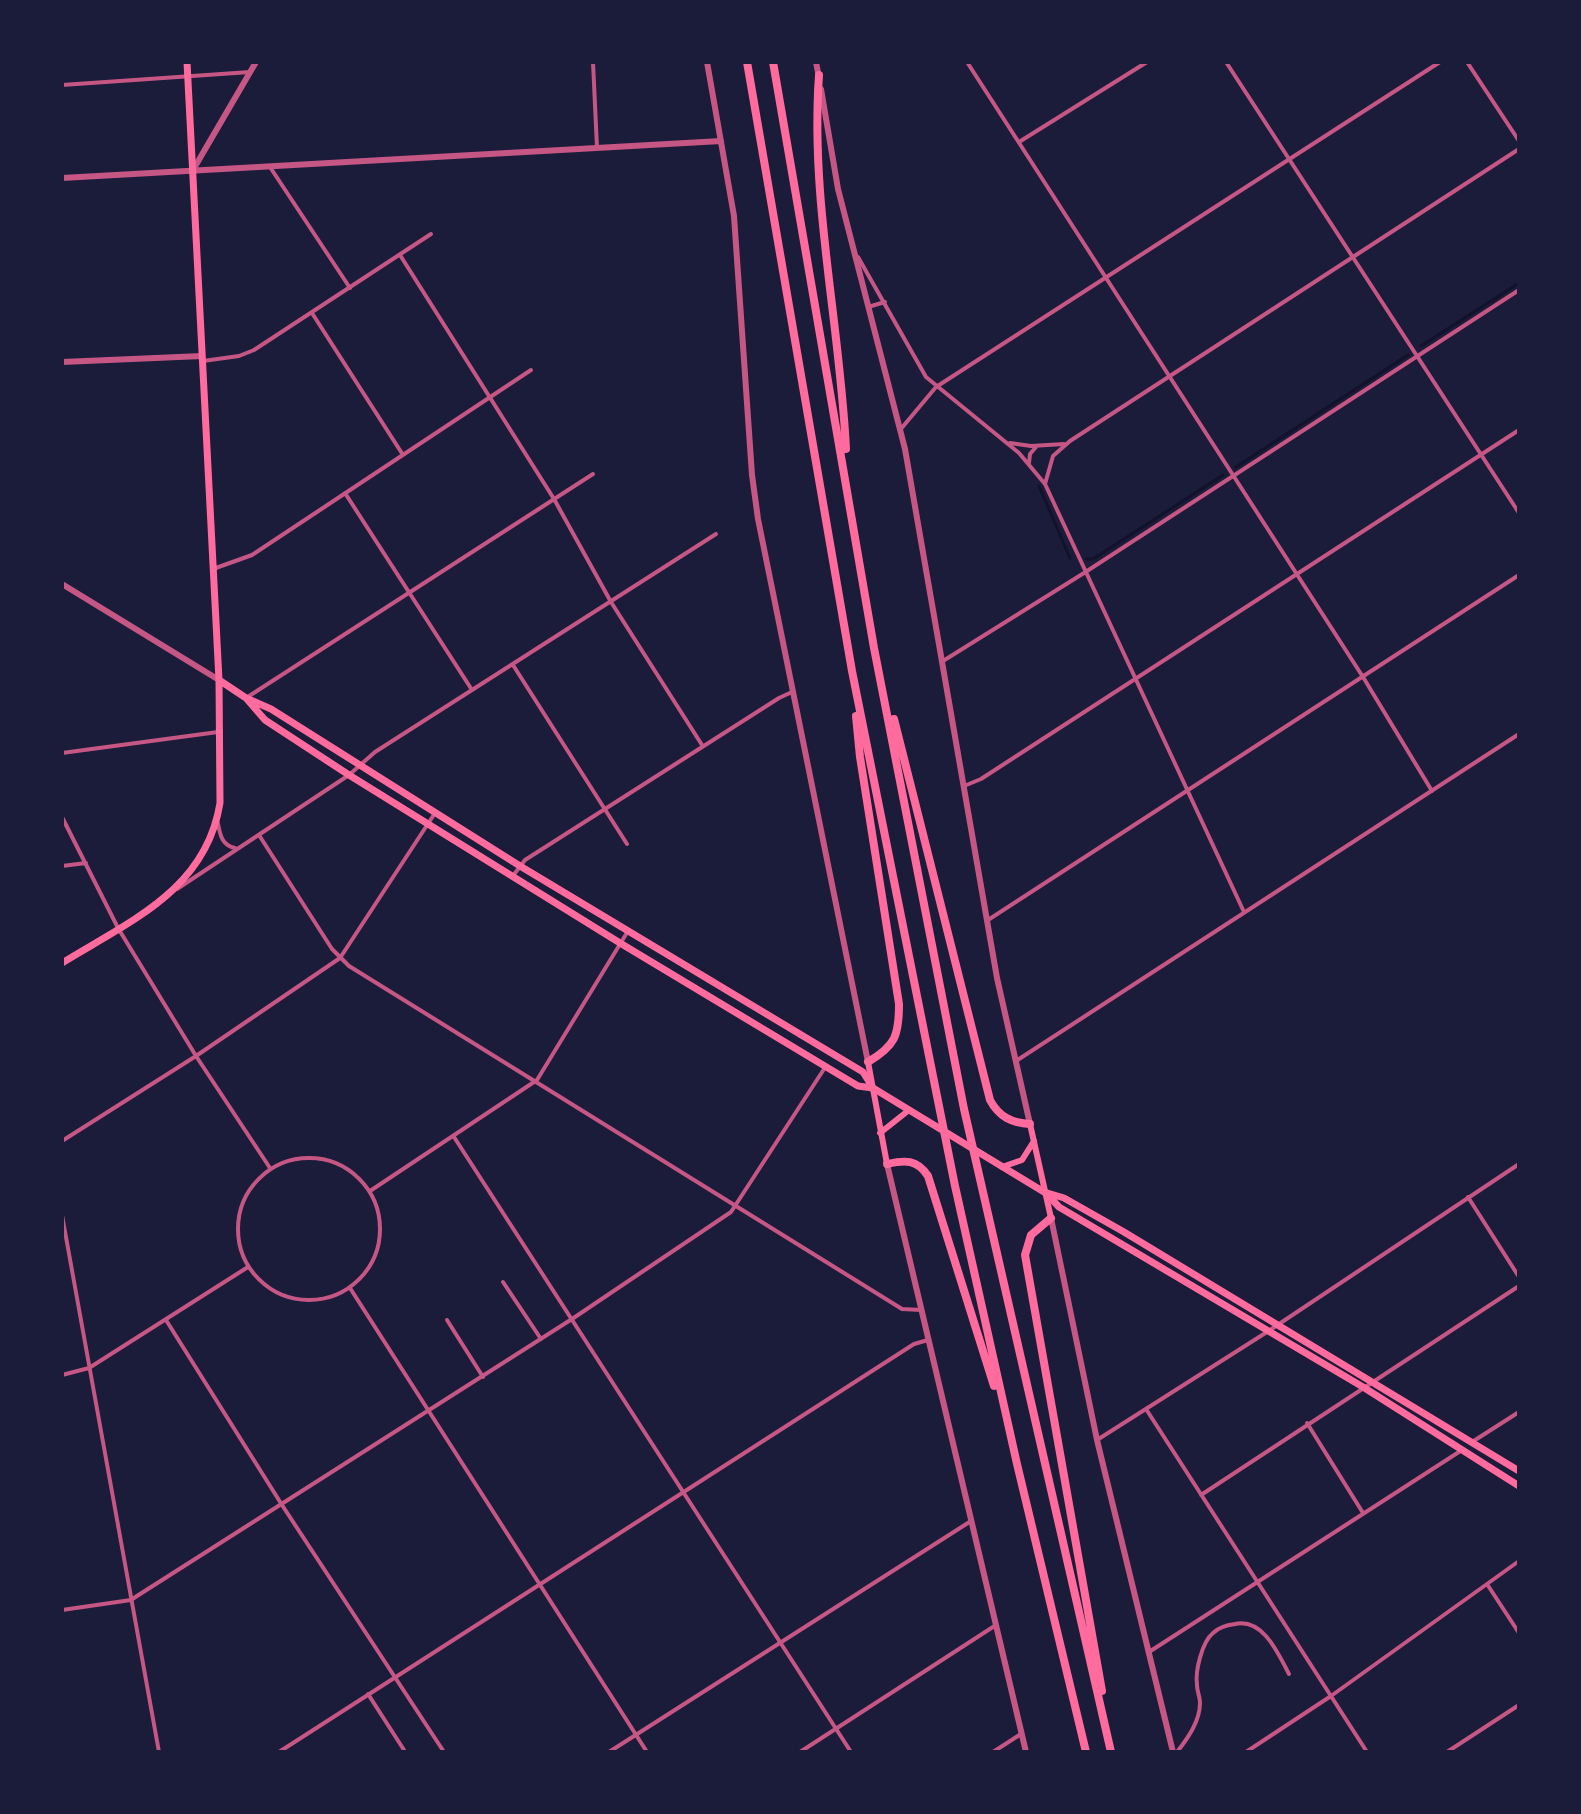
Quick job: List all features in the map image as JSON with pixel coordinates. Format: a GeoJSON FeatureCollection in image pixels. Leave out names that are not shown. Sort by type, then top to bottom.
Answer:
{"type":"FeatureCollection","features":[{"type":"Feature","properties":{"kind":"highway"},"geometry":{"type":"LineString","coordinates":[[773,62],[874,648],[964,1109],[1111,1752]]}},
{"type":"Feature","properties":{"kind":"highway"},"geometry":{"type":"LineString","coordinates":[[747,63],[852,671],[955,1186],[1086,1752]]}},
{"type":"Feature","properties":{"kind":"highway"},"geometry":{"type":"LineString","coordinates":[[819,75],[816,149],[844,407],[847,482]]}},
{"type":"Feature","properties":{"kind":"highway"},"geometry":{"type":"LineString","coordinates":[[874,648],[990,1100],[996,1111],[1005,1118],[1030,1124]]}},
{"type":"Feature","properties":{"kind":"highway"},"geometry":{"type":"LineString","coordinates":[[852,671],[860,757],[899,1004],[899,1023],[894,1041],[868,1062]]}},
{"type":"Feature","properties":{"kind":"highway"},"geometry":{"type":"LineString","coordinates":[[887,1164],[910,1161],[920,1165],[928,1176],[975,1319],[1017,1464]]}},
{"type":"Feature","properties":{"kind":"highway"},"geometry":{"type":"LineString","coordinates":[[1051,1218],[1031,1235],[1025,1255],[1100,1670],[1107,1732]]}},
{"type":"Feature","properties":{"kind":"main road"},"geometry":{"type":"LineString","coordinates":[[62,963],[171,894],[202,857],[217,819],[221,781],[219,680],[187,62]]}},
{"type":"Feature","properties":{"kind":"main road"},"geometry":{"type":"LineString","coordinates":[[219,680],[863,1072],[873,1088]]}},
{"type":"Feature","properties":{"kind":"main road"},"geometry":{"type":"LineString","coordinates":[[246,698],[265,720],[620,943],[858,1086],[873,1088],[1044,1192],[1064,1198],[1112,1225],[1519,1471]]}},
{"type":"Feature","properties":{"kind":"main road"},"geometry":{"type":"LineString","coordinates":[[868,1062],[887,1164]]}},
{"type":"Feature","properties":{"kind":"main road"},"geometry":{"type":"LineString","coordinates":[[880,1133],[909,1110]]}},
{"type":"Feature","properties":{"kind":"main road"},"geometry":{"type":"LineString","coordinates":[[1030,1124],[1051,1218]]}},
{"type":"Feature","properties":{"kind":"main road"},"geometry":{"type":"LineString","coordinates":[[1002,1167],[1022,1160],[1034,1139]]}},
{"type":"Feature","properties":{"kind":"main road"},"geometry":{"type":"LineString","coordinates":[[1044,1192],[1059,1207],[1363,1387],[1519,1486]]}},
{"type":"Feature","properties":{"kind":"street"},"geometry":{"type":"LineString","coordinates":[[193,170],[256,62]]}},
{"type":"Feature","properties":{"kind":"street"},"geometry":{"type":"LineString","coordinates":[[593,62],[597,148]]}},
{"type":"Feature","properties":{"kind":"street"},"geometry":{"type":"LineString","coordinates":[[707,62],[735,229],[754,496],[868,1062]]}},
{"type":"Feature","properties":{"kind":"street"},"geometry":{"type":"LineString","coordinates":[[816,62],[838,189],[900,430],[987,921],[1014,1063],[1030,1124]]}},
{"type":"Feature","properties":{"kind":"street"},"geometry":{"type":"LineString","coordinates":[[967,62],[1363,677],[1432,791]]}},
{"type":"Feature","properties":{"kind":"street"},"geometry":{"type":"LineString","coordinates":[[1019,142],[1147,62]]}},
{"type":"Feature","properties":{"kind":"street"},"geometry":{"type":"LineString","coordinates":[[1226,62],[1519,513]]}},
{"type":"Feature","properties":{"kind":"street"},"geometry":{"type":"LineString","coordinates":[[900,430],[936,387],[1440,62]]}},
{"type":"Feature","properties":{"kind":"street"},"geometry":{"type":"LineString","coordinates":[[1467,62],[1519,141]]}},
{"type":"Feature","properties":{"kind":"street"},"geometry":{"type":"LineString","coordinates":[[62,85],[250,72]]}},
{"type":"Feature","properties":{"kind":"street"},"geometry":{"type":"LineString","coordinates":[[62,178],[721,141]]}},
{"type":"Feature","properties":{"kind":"street"},"geometry":{"type":"LineString","coordinates":[[1045,484],[1051,460],[1070,441],[1519,149]]}},
{"type":"Feature","properties":{"kind":"street"},"geometry":{"type":"LineString","coordinates":[[269,165],[350,288]]}},
{"type":"Feature","properties":{"kind":"street"},"geometry":{"type":"LineString","coordinates":[[62,362],[246,354],[431,234]]}},
{"type":"Feature","properties":{"kind":"street"},"geometry":{"type":"LineString","coordinates":[[854,251],[926,377],[1005,442],[1045,484],[1244,912]]}},
{"type":"Feature","properties":{"kind":"street"},"geometry":{"type":"LineString","coordinates":[[400,255],[554,499],[611,602],[702,745]]}},
{"type":"Feature","properties":{"kind":"street"},"geometry":{"type":"LineString","coordinates":[[941,662],[1084,573],[1519,290]]}},
{"type":"Feature","properties":{"kind":"street"},"geometry":{"type":"LineString","coordinates":[[868,307],[885,302]]}},
{"type":"Feature","properties":{"kind":"street"},"geometry":{"type":"LineString","coordinates":[[312,313],[403,455]]}},
{"type":"Feature","properties":{"kind":"street"},"geometry":{"type":"LineString","coordinates":[[213,569],[252,555],[531,370]]}},
{"type":"Feature","properties":{"kind":"street"},"geometry":{"type":"LineString","coordinates":[[964,786],[981,779],[1519,430]]}},
{"type":"Feature","properties":{"kind":"street"},"geometry":{"type":"LineString","coordinates":[[1005,442],[1040,446],[1070,441]]}},
{"type":"Feature","properties":{"kind":"street"},"geometry":{"type":"LineString","coordinates":[[1040,446],[1051,460]]}},
{"type":"Feature","properties":{"kind":"street"},"geometry":{"type":"LineString","coordinates":[[1031,466],[1030,454],[1040,446]]}},
{"type":"Feature","properties":{"kind":"street"},"geometry":{"type":"LineString","coordinates":[[1031,466],[1044,470],[1049,467]]}},
{"type":"Feature","properties":{"kind":"street"},"geometry":{"type":"LineString","coordinates":[[246,698],[593,474]]}},
{"type":"Feature","properties":{"kind":"street"},"geometry":{"type":"LineString","coordinates":[[345,493],[472,690]]}},
{"type":"Feature","properties":{"kind":"street"},"geometry":{"type":"LineString","coordinates":[[171,894],[349,775],[375,752],[716,534]]}},
{"type":"Feature","properties":{"kind":"street"},"geometry":{"type":"LineString","coordinates":[[987,921],[1519,575]]}},
{"type":"Feature","properties":{"kind":"street"},"geometry":{"type":"LineString","coordinates":[[62,584],[219,680]]}},
{"type":"Feature","properties":{"kind":"street"},"geometry":{"type":"LineString","coordinates":[[513,665],[627,844]]}},
{"type":"Feature","properties":{"kind":"street"},"geometry":{"type":"LineString","coordinates":[[512,877],[520,866],[605,809],[702,745],[792,692]]}},
{"type":"Feature","properties":{"kind":"street"},"geometry":{"type":"LineString","coordinates":[[62,753],[221,731]]}},
{"type":"Feature","properties":{"kind":"street"},"geometry":{"type":"LineString","coordinates":[[1014,1063],[1519,734]]}},
{"type":"Feature","properties":{"kind":"street"},"geometry":{"type":"LineString","coordinates":[[62,1141],[196,1056],[340,958],[435,813]]}},
{"type":"Feature","properties":{"kind":"street"},"geometry":{"type":"LineString","coordinates":[[62,817],[118,928],[196,1056],[270,1168]]}},
{"type":"Feature","properties":{"kind":"street"},"geometry":{"type":"LineString","coordinates":[[217,819],[225,845],[237,848]]}},
{"type":"Feature","properties":{"kind":"street"},"geometry":{"type":"LineString","coordinates":[[259,835],[340,958],[902,1309],[921,1310]]}},
{"type":"Feature","properties":{"kind":"street"},"geometry":{"type":"LineString","coordinates":[[62,866],[86,863]]}},
{"type":"Feature","properties":{"kind":"street"},"geometry":{"type":"LineString","coordinates":[[370,1191],[537,1080],[628,931]]}},
{"type":"Feature","properties":{"kind":"street"},"geometry":{"type":"LineString","coordinates":[[62,1610],[131,1600],[483,1377],[736,1206],[826,1066]]}},
{"type":"Feature","properties":{"kind":"street"},"geometry":{"type":"LineString","coordinates":[[454,1137],[851,1752]]}},
{"type":"Feature","properties":{"kind":"street"},"geometry":{"type":"LineString","coordinates":[[316,1157],[337,1162],[356,1174],[370,1191],[378,1209],[381,1228],[378,1248],[371,1266],[350,1288],[321,1300],[302,1300],[284,1296],[267,1287],[248,1267],[240,1249],[237,1229],[240,1209],[248,1191],[270,1168],[294,1158],[316,1157]]}},
{"type":"Feature","properties":{"kind":"street"},"geometry":{"type":"LineString","coordinates":[[887,1164],[1026,1752]]}},
{"type":"Feature","properties":{"kind":"street"},"geometry":{"type":"LineString","coordinates":[[1097,1440],[1267,1332],[1519,1164]]}},
{"type":"Feature","properties":{"kind":"street"},"geometry":{"type":"LineString","coordinates":[[1468,1197],[1519,1277]]}},
{"type":"Feature","properties":{"kind":"street"},"geometry":{"type":"LineString","coordinates":[[62,1215],[159,1752]]}},
{"type":"Feature","properties":{"kind":"street"},"geometry":{"type":"LineString","coordinates":[[1051,1218],[1097,1440],[1175,1752]]}},
{"type":"Feature","properties":{"kind":"street"},"geometry":{"type":"LineString","coordinates":[[62,1375],[89,1368],[248,1267]]}},
{"type":"Feature","properties":{"kind":"street"},"geometry":{"type":"LineString","coordinates":[[503,1282],[541,1339]]}},
{"type":"Feature","properties":{"kind":"street"},"geometry":{"type":"LineString","coordinates":[[1201,1495],[1519,1286]]}},
{"type":"Feature","properties":{"kind":"street"},"geometry":{"type":"LineString","coordinates":[[350,1288],[647,1752]]}},
{"type":"Feature","properties":{"kind":"street"},"geometry":{"type":"LineString","coordinates":[[166,1320],[282,1505],[444,1752]]}},
{"type":"Feature","properties":{"kind":"street"},"geometry":{"type":"LineString","coordinates":[[447,1320],[483,1377]]}},
{"type":"Feature","properties":{"kind":"street"},"geometry":{"type":"LineString","coordinates":[[279,1752],[914,1344],[928,1340]]}},
{"type":"Feature","properties":{"kind":"street"},"geometry":{"type":"LineString","coordinates":[[1146,1409],[1367,1752]]}},
{"type":"Feature","properties":{"kind":"street"},"geometry":{"type":"LineString","coordinates":[[1472,1442],[1519,1412]]}},
{"type":"Feature","properties":{"kind":"street"},"geometry":{"type":"LineString","coordinates":[[1307,1423],[1363,1513]]}},
{"type":"Feature","properties":{"kind":"street"},"geometry":{"type":"LineString","coordinates":[[1149,1652],[1462,1450]]}},
{"type":"Feature","properties":{"kind":"street"},"geometry":{"type":"LineString","coordinates":[[609,1752],[971,1521]]}},
{"type":"Feature","properties":{"kind":"street"},"geometry":{"type":"LineString","coordinates":[[1246,1752],[1331,1696],[1519,1561]]}},
{"type":"Feature","properties":{"kind":"street"},"geometry":{"type":"LineString","coordinates":[[1487,1584],[1519,1633]]}},
{"type":"Feature","properties":{"kind":"street"},"geometry":{"type":"LineString","coordinates":[[1175,1752],[1195,1725],[1200,1700],[1197,1674],[1207,1641],[1214,1631],[1250,1623],[1267,1639],[1289,1674]]}},
{"type":"Feature","properties":{"kind":"street"},"geometry":{"type":"LineString","coordinates":[[800,1752],[996,1625]]}},
{"type":"Feature","properties":{"kind":"street"},"geometry":{"type":"LineString","coordinates":[[368,1694],[404,1750]]}},
{"type":"Feature","properties":{"kind":"street"},"geometry":{"type":"LineString","coordinates":[[1447,1752],[1519,1705]]}},
{"type":"Feature","properties":{"kind":"street"},"geometry":{"type":"LineString","coordinates":[[993,1752],[1022,1734]]}},
{"type":"Feature","properties":{"kind":"waterway"},"geometry":{"type":"LineString","coordinates":[[1421,346],[1519,283]]}},
{"type":"Feature","properties":{"kind":"waterway"},"geometry":{"type":"LineString","coordinates":[[1236,467],[1408,355]]}},
{"type":"Feature","properties":{"kind":"waterway"},"geometry":{"type":"LineString","coordinates":[[1086,559],[1093,559],[1223,475]]}},
{"type":"Feature","properties":{"kind":"waterway"},"geometry":{"type":"LineString","coordinates":[[1039,486],[1070,558]]}}]}
